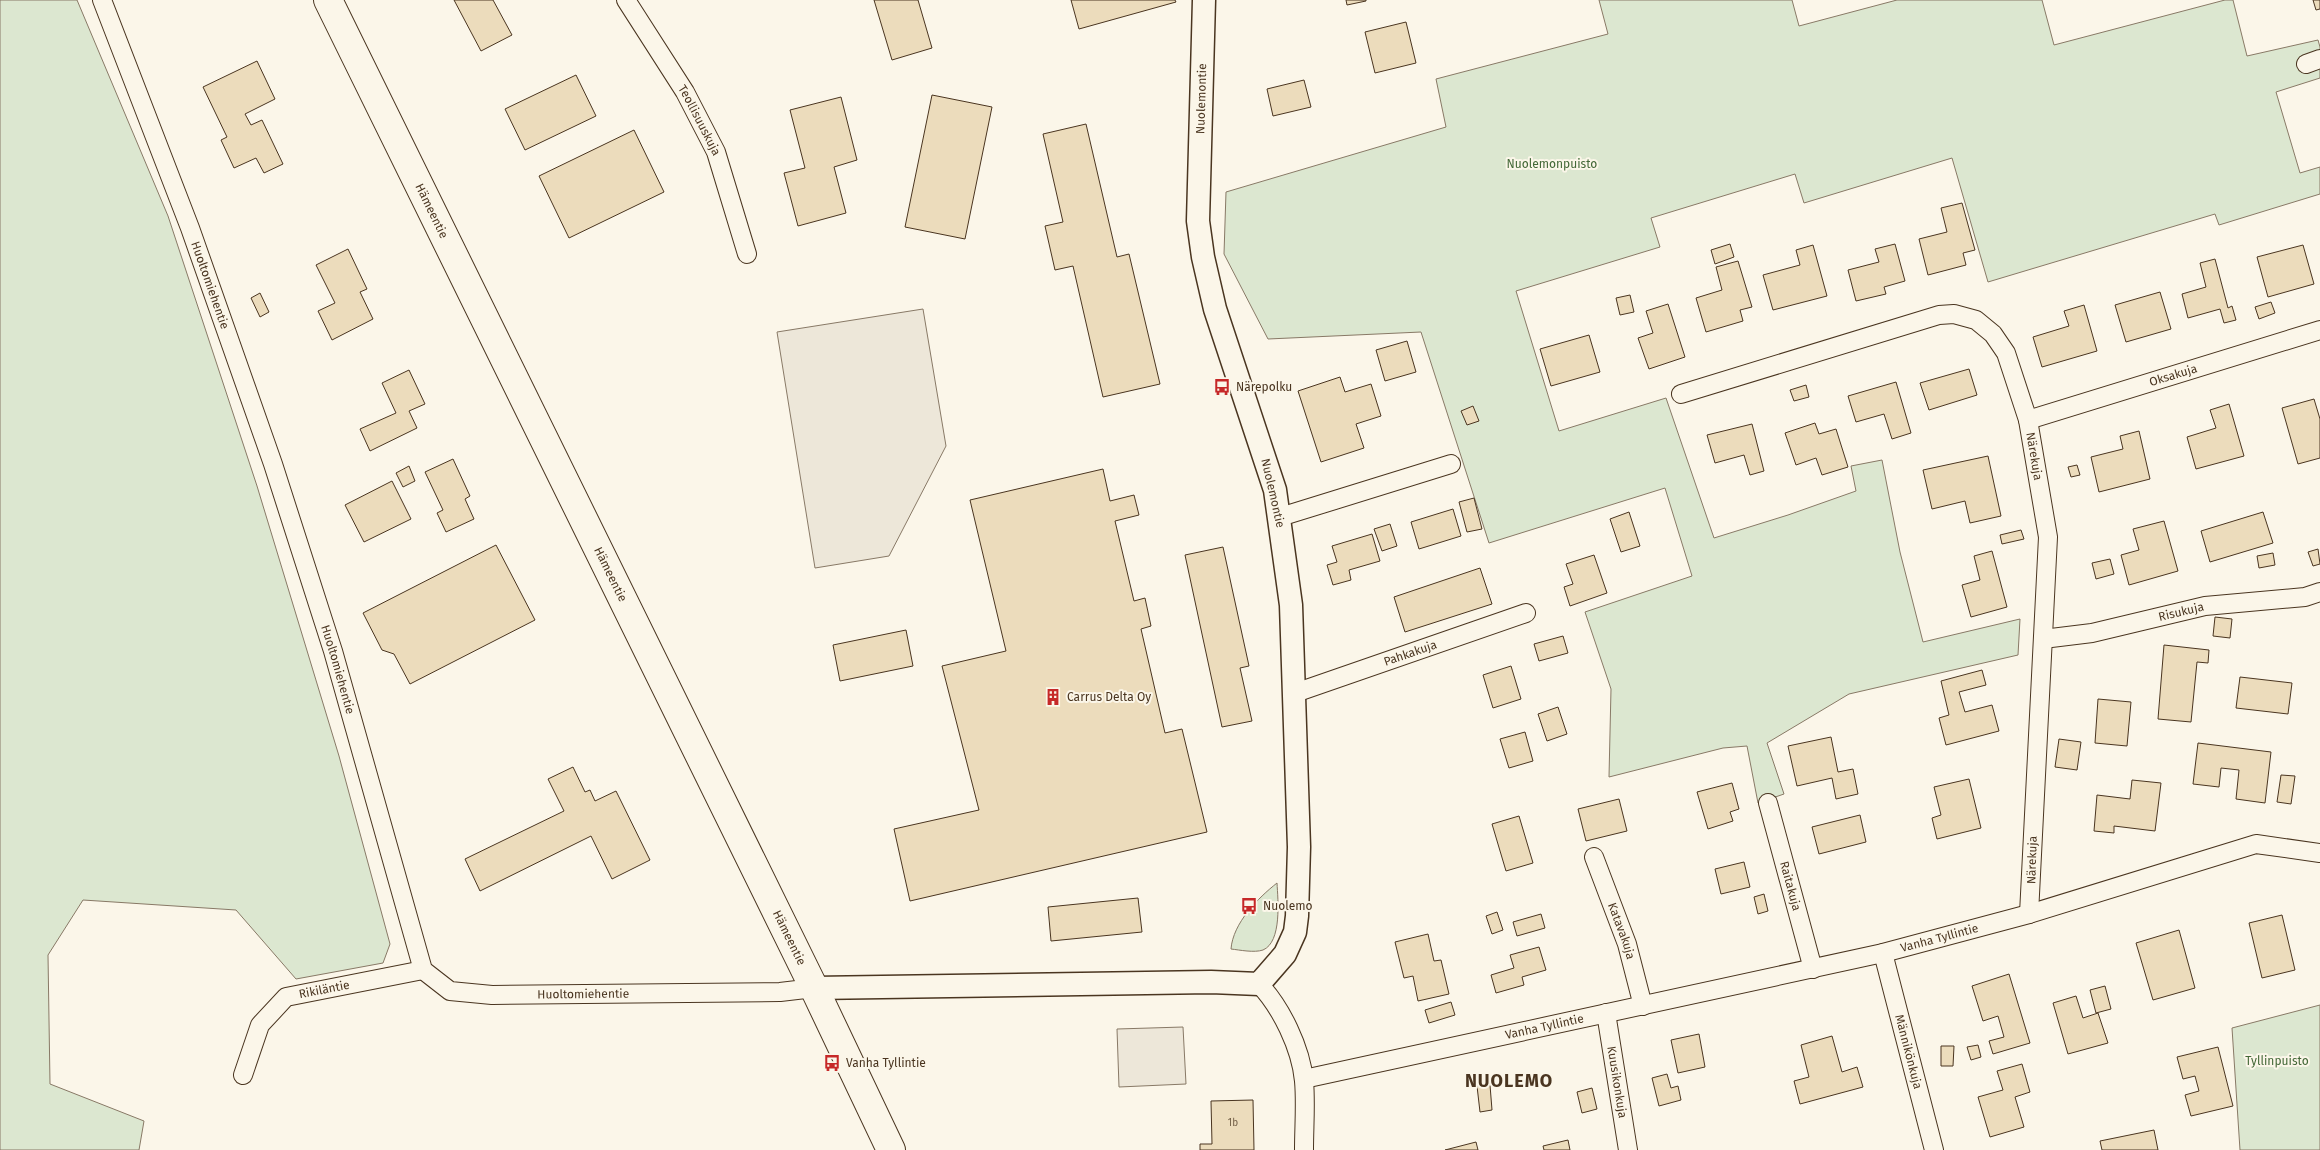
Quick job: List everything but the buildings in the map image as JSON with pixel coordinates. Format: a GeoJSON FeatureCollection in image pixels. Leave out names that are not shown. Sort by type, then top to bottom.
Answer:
{"type":"FeatureCollection","features":[{"type":"Feature","properties":{"kind":"highway","name":"Hämeentie"},"geometry":{"type":"LineString","coordinates":[[328,0],[814,988],[890,1150]]}},
{"type":"Feature","properties":{"kind":"street","name":"Huoltomiehentie"},"geometry":{"type":"LineString","coordinates":[[102,0],[190,228],[273,464],[333,651],[423,970],[450,991],[492,995],[780,992],[814,988]]}},
{"type":"Feature","properties":{"kind":"street","name":"Teollisuuskuja"},"geometry":{"type":"LineString","coordinates":[[626,0],[685,92],[716,152],[747,254]]}},
{"type":"Feature","properties":{"kind":"street","name":"Nuolemontie"},"geometry":{"type":"LineString","coordinates":[[1204,0],[1198,221],[1202,257],[1216,309],[1275,490],[1291,606],[1299,847],[1297,916],[1295,932],[1288,948],[1276,966],[1259,984]]}},
{"type":"Feature","properties":{"kind":"street","name":"Närekuja"},"geometry":{"type":"LineString","coordinates":[[1682,394],[1940,315],[1954,314],[1976,320],[1993,334],[2006,353],[2028,420],[2048,537],[2029,914]]}},
{"type":"Feature","properties":{"kind":"street","name":"Oksakuja"},"geometry":{"type":"LineString","coordinates":[[2028,420],[2320,330]]}},
{"type":"Feature","properties":{"kind":"street"},"geometry":{"type":"LineString","coordinates":[[1280,517],[1451,464]]}},
{"type":"Feature","properties":{"kind":"street","name":"Risukuja"},"geometry":{"type":"LineString","coordinates":[[2043,639],[2092,633],[2205,606],[2305,597],[2320,592]]}},
{"type":"Feature","properties":{"kind":"street","name":"Pahkakuja"},"geometry":{"type":"LineString","coordinates":[[1295,693],[1526,614]]}},
{"type":"Feature","properties":{"kind":"street","name":"Raitakuja"},"geometry":{"type":"LineString","coordinates":[[1768,803],[1813,969]]}},
{"type":"Feature","properties":{"kind":"street","name":"Vanha Tyllintie"},"geometry":{"type":"LineString","coordinates":[[1304,1080],[1883,953],[2029,914],[2256,844],[2320,853]]}},
{"type":"Feature","properties":{"kind":"street","name":"Katavakuja"},"geometry":{"type":"LineString","coordinates":[[1594,857],[1627,944],[1642,1006]]}},
{"type":"Feature","properties":{"kind":"street","name":"Männikönkuja"},"geometry":{"type":"LineString","coordinates":[[1883,953],[1934,1150]]}},
{"type":"Feature","properties":{"kind":"street","name":"Rikiläntie"},"geometry":{"type":"LineString","coordinates":[[243,1075],[260,1025],[286,997],[423,970]]}},
{"type":"Feature","properties":{"kind":"street"},"geometry":{"type":"LineString","coordinates":[[814,988],[1195,983],[1259,984],[1273,998],[1284,1016],[1304,1080],[1304,1150]]}},
{"type":"Feature","properties":{"kind":"street","name":"Kuusikonkuja"},"geometry":{"type":"LineString","coordinates":[[1606,1013],[1628,1150]]}},
{"type":"Feature","properties":{"kind":"green space"},"geometry":{"type":"Polygon","coordinates":[[[0,0],[77,0],[168,216],[257,486],[339,756],[390,944],[383,963],[296,979],[236,910],[83,900],[48,955],[50,1084],[144,1121],[139,1150],[0,1150],[0,0]]]}},
{"type":"Feature","properties":{"kind":"green space","name":"Nuolemonpuisto"},"geometry":{"type":"Polygon","coordinates":[[[1599,0],[1792,0],[1799,26],[1897,0],[2042,0],[2054,45],[2225,0],[2233,0],[2247,56],[2318,40],[2320,47],[2320,78],[2276,92],[2300,173],[2320,167],[2320,194],[2219,225],[2215,214],[1988,282],[1952,158],[1804,203],[1795,174],[1651,218],[1660,247],[1516,291],[1559,431],[1666,398],[1714,538],[1856,491],[1851,466],[1882,460],[1900,552],[1923,642],[2020,619],[2018,655],[1849,694],[1767,743],[1784,794],[1758,803],[1747,746],[1723,748],[1609,777],[1611,689],[1585,612],[1692,576],[1665,488],[1489,543],[1421,332],[1268,339],[1224,254],[1226,192],[1446,127],[1436,79],[1608,34],[1599,0]]]}},
{"type":"Feature","properties":{"kind":"green space"},"geometry":{"type":"Polygon","coordinates":[[[1277,883],[1276,930],[1269,946],[1263,950],[1255,951],[1231,949],[1236,930],[1241,921],[1262,896],[1277,883]]]}},
{"type":"Feature","properties":{"kind":"green space","name":"Tyllinpuisto"},"geometry":{"type":"Polygon","coordinates":[[[2320,1005],[2320,1150],[2240,1150],[2232,1028],[2320,1005]]]}},
{"type":"Feature","properties":{"kind":"shaded area"},"geometry":{"type":"Polygon","coordinates":[[[923,309],[946,446],[889,556],[815,568],[777,332],[923,309]]]}},
{"type":"Feature","properties":{"kind":"shaded area"},"geometry":{"type":"Polygon","coordinates":[[[1183,1027],[1186,1084],[1119,1087],[1117,1029],[1183,1027]]]}},
{"type":"Feature","properties":{"kind":"place","name":"Närepolku"},"geometry":{"type":"Point","coordinates":[1222,387]}},
{"type":"Feature","properties":{"kind":"place","name":"Carrus Delta Oy"},"geometry":{"type":"Point","coordinates":[1053,697]}},
{"type":"Feature","properties":{"kind":"place","name":"Nuolemo"},"geometry":{"type":"Point","coordinates":[1249,906]}},
{"type":"Feature","properties":{"kind":"place","name":"Vanha Tyllintie"},"geometry":{"type":"Point","coordinates":[832,1063]}},
{"type":"Feature","properties":{"kind":"district","name":"NUOLEMO"},"geometry":{"type":"Point","coordinates":[1509,1081]}}]}
